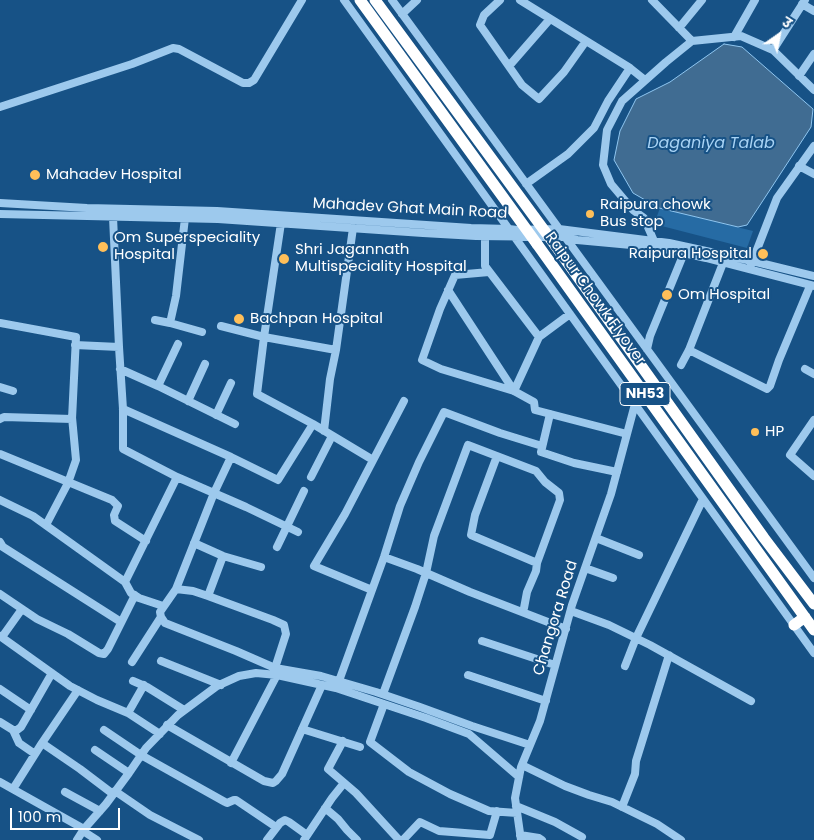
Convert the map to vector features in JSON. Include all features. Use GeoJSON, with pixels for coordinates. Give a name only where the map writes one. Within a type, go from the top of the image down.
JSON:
{"type":"FeatureCollection","features":[{"type":"Feature","properties":{"kind":"highway","name":"Raipur Chowk Flyover"},"geometry":{"type":"LineString","coordinates":[[360,0],[805,617]]}},
{"type":"Feature","properties":{"kind":"highway","name":"Raipur Chowk Flyover"},"geometry":{"type":"LineString","coordinates":[[375,0],[555,245],[764,538],[814,604]]}},
{"type":"Feature","properties":{"kind":"highway"},"geometry":{"type":"LineString","coordinates":[[794,625],[805,617]]}},
{"type":"Feature","properties":{"kind":"highway","name":"NH53"},"geometry":{"type":"LineString","coordinates":[[805,617],[814,630]]}},
{"type":"Feature","properties":{"kind":"street"},"geometry":{"type":"LineString","coordinates":[[0,107],[132,64],[173,48],[179,49],[243,83],[249,83],[254,80],[302,0]]}},
{"type":"Feature","properties":{"kind":"street"},"geometry":{"type":"LineString","coordinates":[[344,0],[814,653]]}},
{"type":"Feature","properties":{"kind":"street"},"geometry":{"type":"LineString","coordinates":[[392,0],[814,578]]}},
{"type":"Feature","properties":{"kind":"street"},"geometry":{"type":"LineString","coordinates":[[402,14],[418,0]]}},
{"type":"Feature","properties":{"kind":"street"},"geometry":{"type":"LineString","coordinates":[[500,0],[484,15],[480,25],[522,85],[539,99],[564,72],[586,41]]}},
{"type":"Feature","properties":{"kind":"street"},"geometry":{"type":"LineString","coordinates":[[520,0],[630,68],[645,80]]}},
{"type":"Feature","properties":{"kind":"street"},"geometry":{"type":"LineString","coordinates":[[652,0],[692,41]]}},
{"type":"Feature","properties":{"kind":"street"},"geometry":{"type":"LineString","coordinates":[[679,28],[702,0]]}},
{"type":"Feature","properties":{"kind":"street"},"geometry":{"type":"LineString","coordinates":[[734,37],[755,0]]}},
{"type":"Feature","properties":{"kind":"street"},"geometry":{"type":"LineString","coordinates":[[773,50],[804,2],[814,11]]}},
{"type":"Feature","properties":{"kind":"street"},"geometry":{"type":"LineString","coordinates":[[509,66],[550,19]]}},
{"type":"Feature","properties":{"kind":"street"},"geometry":{"type":"LineString","coordinates":[[654,241],[644,218],[633,210],[611,184],[603,165],[607,130],[622,101],[692,41],[741,36],[773,50],[814,90]]}},
{"type":"Feature","properties":{"kind":"street"},"geometry":{"type":"LineString","coordinates":[[799,76],[814,54]]}},
{"type":"Feature","properties":{"kind":"street"},"geometry":{"type":"LineString","coordinates":[[526,184],[568,154],[594,128],[630,68]]}},
{"type":"Feature","properties":{"kind":"street"},"geometry":{"type":"LineString","coordinates":[[750,270],[778,198],[814,146]]}},
{"type":"Feature","properties":{"kind":"street"},"geometry":{"type":"LineString","coordinates":[[799,166],[814,174]]}},
{"type":"Feature","properties":{"kind":"street","name":"Mahadev Ghat Main Road"},"geometry":{"type":"LineString","coordinates":[[0,203],[87,208],[217,211],[471,228],[559,229],[669,243],[814,276]]}},
{"type":"Feature","properties":{"kind":"street"},"geometry":{"type":"LineString","coordinates":[[0,214],[218,219],[423,234],[565,237],[684,253],[812,286],[770,386],[767,389],[689,350]]}},
{"type":"Feature","properties":{"kind":"street"},"geometry":{"type":"LineString","coordinates":[[113,216],[123,409],[123,449],[298,532]]}},
{"type":"Feature","properties":{"kind":"street"},"geometry":{"type":"LineString","coordinates":[[170,324],[176,296],[186,218]]}},
{"type":"Feature","properties":{"kind":"street"},"geometry":{"type":"LineString","coordinates":[[281,223],[257,394],[324,430],[373,460]]}},
{"type":"Feature","properties":{"kind":"street"},"geometry":{"type":"LineString","coordinates":[[324,430],[353,228]]}},
{"type":"Feature","properties":{"kind":"street"},"geometry":{"type":"LineString","coordinates":[[485,236],[485,266],[539,337]]}},
{"type":"Feature","properties":{"kind":"street"},"geometry":{"type":"LineString","coordinates":[[647,349],[650,336],[684,253]]}},
{"type":"Feature","properties":{"kind":"street"},"geometry":{"type":"LineString","coordinates":[[681,365],[689,350],[723,262]]}},
{"type":"Feature","properties":{"kind":"street"},"geometry":{"type":"LineString","coordinates":[[489,272],[455,274],[422,360],[448,371],[514,391],[534,402],[535,410],[627,434]]}},
{"type":"Feature","properties":{"kind":"street"},"geometry":{"type":"LineString","coordinates":[[448,290],[514,391]]}},
{"type":"Feature","properties":{"kind":"street"},"geometry":{"type":"LineString","coordinates":[[514,391],[539,337],[570,314]]}},
{"type":"Feature","properties":{"kind":"street"},"geometry":{"type":"LineString","coordinates":[[155,320],[202,332]]}},
{"type":"Feature","properties":{"kind":"street"},"geometry":{"type":"LineString","coordinates":[[0,322],[76,337],[72,417],[76,460],[68,482],[46,525]]}},
{"type":"Feature","properties":{"kind":"street"},"geometry":{"type":"LineString","coordinates":[[221,326],[264,337],[336,350]]}},
{"type":"Feature","properties":{"kind":"street"},"geometry":{"type":"LineString","coordinates":[[158,386],[178,344]]}},
{"type":"Feature","properties":{"kind":"street"},"geometry":{"type":"LineString","coordinates":[[75,345],[119,348]]}},
{"type":"Feature","properties":{"kind":"street"},"geometry":{"type":"LineString","coordinates":[[188,401],[205,364]]}},
{"type":"Feature","properties":{"kind":"street"},"geometry":{"type":"LineString","coordinates":[[120,369],[235,424]]}},
{"type":"Feature","properties":{"kind":"street"},"geometry":{"type":"LineString","coordinates":[[805,369],[814,374]]}},
{"type":"Feature","properties":{"kind":"street"},"geometry":{"type":"LineString","coordinates":[[216,415],[231,384]]}},
{"type":"Feature","properties":{"kind":"street"},"geometry":{"type":"LineString","coordinates":[[0,387],[13,391]]}},
{"type":"Feature","properties":{"kind":"street"},"geometry":{"type":"LineString","coordinates":[[372,590],[314,566],[345,514],[404,401]]}},
{"type":"Feature","properties":{"kind":"street","name":"Changora Road"},"geometry":{"type":"LineString","coordinates":[[520,837],[515,798],[522,764],[540,721],[571,611],[611,494],[635,404]]}},
{"type":"Feature","properties":{"kind":"street"},"geometry":{"type":"LineString","coordinates":[[123,409],[232,457],[278,480],[313,424]]}},
{"type":"Feature","properties":{"kind":"street"},"geometry":{"type":"LineString","coordinates":[[339,681],[384,557],[400,506],[444,412],[542,446]]}},
{"type":"Feature","properties":{"kind":"street"},"geometry":{"type":"LineString","coordinates":[[550,414],[541,452],[574,463],[617,472]]}},
{"type":"Feature","properties":{"kind":"street"},"geometry":{"type":"LineString","coordinates":[[0,419],[4,417],[72,419],[72,417]]}},
{"type":"Feature","properties":{"kind":"street"},"geometry":{"type":"LineString","coordinates":[[814,420],[790,455],[814,476]]}},
{"type":"Feature","properties":{"kind":"street"},"geometry":{"type":"LineString","coordinates":[[311,477],[332,436]]}},
{"type":"Feature","properties":{"kind":"street"},"geometry":{"type":"LineString","coordinates":[[383,694],[406,634],[426,573],[434,536],[468,445],[536,471],[545,482],[559,493],[560,500],[527,592],[522,612]]}},
{"type":"Feature","properties":{"kind":"street"},"geometry":{"type":"LineString","coordinates":[[0,454],[112,500],[118,506],[114,515],[114,521],[146,541]]}},
{"type":"Feature","properties":{"kind":"street"},"geometry":{"type":"LineString","coordinates":[[497,456],[475,515],[471,535],[537,563]]}},
{"type":"Feature","properties":{"kind":"street"},"geometry":{"type":"LineString","coordinates":[[232,457],[214,493],[176,588],[160,612],[165,623],[236,651],[276,672],[336,688],[469,734],[519,777]]}},
{"type":"Feature","properties":{"kind":"street"},"geometry":{"type":"LineString","coordinates":[[126,582],[177,476]]}},
{"type":"Feature","properties":{"kind":"street"},"geometry":{"type":"LineString","coordinates":[[277,547],[304,491]]}},
{"type":"Feature","properties":{"kind":"street"},"geometry":{"type":"LineString","coordinates":[[625,666],[636,638],[703,499]]}},
{"type":"Feature","properties":{"kind":"street"},"geometry":{"type":"LineString","coordinates":[[0,500],[33,516],[46,525],[126,582],[131,593],[139,598],[163,606]]}},
{"type":"Feature","properties":{"kind":"street"},"geometry":{"type":"LineString","coordinates":[[596,538],[639,555]]}},
{"type":"Feature","properties":{"kind":"street"},"geometry":{"type":"LineString","coordinates":[[0,542],[3,547],[121,622]]}},
{"type":"Feature","properties":{"kind":"street"},"geometry":{"type":"LineString","coordinates":[[194,543],[223,556],[261,567]]}},
{"type":"Feature","properties":{"kind":"street"},"geometry":{"type":"LineString","coordinates":[[208,596],[223,556]]}},
{"type":"Feature","properties":{"kind":"street"},"geometry":{"type":"LineString","coordinates":[[384,557],[566,629]]}},
{"type":"Feature","properties":{"kind":"street"},"geometry":{"type":"LineString","coordinates":[[585,568],[613,578]]}},
{"type":"Feature","properties":{"kind":"street"},"geometry":{"type":"LineString","coordinates":[[176,588],[208,596],[284,625],[286,634],[276,672],[231,763]]}},
{"type":"Feature","properties":{"kind":"street"},"geometry":{"type":"LineString","coordinates":[[0,594],[37,619],[104,654],[135,595]]}},
{"type":"Feature","properties":{"kind":"street"},"geometry":{"type":"LineString","coordinates":[[22,609],[1,636],[78,690],[128,713],[160,734]]}},
{"type":"Feature","properties":{"kind":"street"},"geometry":{"type":"LineString","coordinates":[[571,611],[609,625],[636,638],[750,701]]}},
{"type":"Feature","properties":{"kind":"street"},"geometry":{"type":"LineString","coordinates":[[132,662],[161,617]]}},
{"type":"Feature","properties":{"kind":"street"},"geometry":{"type":"LineString","coordinates":[[482,641],[555,665]]}},
{"type":"Feature","properties":{"kind":"street"},"geometry":{"type":"LineString","coordinates":[[622,807],[635,774],[636,761],[669,655]]}},
{"type":"Feature","properties":{"kind":"street"},"geometry":{"type":"LineString","coordinates":[[161,661],[221,684]]}},
{"type":"Feature","properties":{"kind":"street"},"geometry":{"type":"LineString","coordinates":[[77,840],[141,755],[167,726],[184,710],[221,684],[238,676],[276,672],[321,676],[383,694],[472,726],[530,744]]}},
{"type":"Feature","properties":{"kind":"street"},"geometry":{"type":"LineString","coordinates":[[13,730],[18,730],[21,727],[52,673]]}},
{"type":"Feature","properties":{"kind":"street"},"geometry":{"type":"LineString","coordinates":[[468,675],[546,701]]}},
{"type":"Feature","properties":{"kind":"street"},"geometry":{"type":"LineString","coordinates":[[133,681],[184,710]]}},
{"type":"Feature","properties":{"kind":"street"},"geometry":{"type":"LineString","coordinates":[[167,726],[264,781],[273,782],[282,774],[322,685]]}},
{"type":"Feature","properties":{"kind":"street"},"geometry":{"type":"LineString","coordinates":[[128,713],[144,686]]}},
{"type":"Feature","properties":{"kind":"street"},"geometry":{"type":"LineString","coordinates":[[0,689],[31,710]]}},
{"type":"Feature","properties":{"kind":"street"},"geometry":{"type":"LineString","coordinates":[[13,789],[78,690]]}},
{"type":"Feature","properties":{"kind":"street"},"geometry":{"type":"LineString","coordinates":[[384,704],[370,742],[409,772],[450,794],[489,811],[497,812],[516,809],[555,822],[582,837]]}},
{"type":"Feature","properties":{"kind":"street"},"geometry":{"type":"LineString","coordinates":[[0,722],[13,730],[19,742],[35,754]]}},
{"type":"Feature","properties":{"kind":"street"},"geometry":{"type":"LineString","coordinates":[[302,729],[360,747]]}},
{"type":"Feature","properties":{"kind":"street"},"geometry":{"type":"LineString","coordinates":[[104,730],[141,755],[227,803],[236,800],[276,827]]}},
{"type":"Feature","properties":{"kind":"street"},"geometry":{"type":"LineString","coordinates":[[343,741],[328,769],[356,793],[399,840]]}},
{"type":"Feature","properties":{"kind":"street"},"geometry":{"type":"LineString","coordinates":[[42,743],[150,815],[198,840]]}},
{"type":"Feature","properties":{"kind":"street"},"geometry":{"type":"LineString","coordinates":[[95,750],[129,773]]}},
{"type":"Feature","properties":{"kind":"street"},"geometry":{"type":"LineString","coordinates":[[522,764],[565,786],[612,802],[657,824],[681,840]]}},
{"type":"Feature","properties":{"kind":"street"},"geometry":{"type":"LineString","coordinates":[[0,782],[84,830],[97,840]]}},
{"type":"Feature","properties":{"kind":"street"},"geometry":{"type":"LineString","coordinates":[[267,840],[280,822],[287,820],[305,839],[344,783]]}},
{"type":"Feature","properties":{"kind":"street"},"geometry":{"type":"LineString","coordinates":[[66,792],[100,811]]}},
{"type":"Feature","properties":{"kind":"street"},"geometry":{"type":"LineString","coordinates":[[325,808],[358,840]]}},
{"type":"Feature","properties":{"kind":"street"},"geometry":{"type":"LineString","coordinates":[[403,840],[420,822],[440,831],[487,836],[490,835],[497,812]]}},
{"type":"Feature","properties":{"kind":"street"},"geometry":{"type":"LineString","coordinates":[[520,837],[539,838],[542,840]]}},
{"type":"Feature","properties":{"kind":"shaded area"},"geometry":{"type":"Polygon","coordinates":[[[660,208],[753,231],[747,248],[654,224],[660,208]]]}},
{"type":"Feature","properties":{"kind":"water","name":"Daganiya Talab"},"geometry":{"type":"Polygon","coordinates":[[[724,44],[742,47],[813,109],[811,127],[747,225],[738,227],[659,208],[633,193],[614,160],[620,131],[636,99],[670,82],[724,44]]]}},
{"type":"Feature","properties":{"kind":"place","name":"Mahadev Hospital"},"geometry":{"type":"Point","coordinates":[35,175]}},
{"type":"Feature","properties":{"kind":"place","name":"Raipura chowk Bus stop"},"geometry":{"type":"Point","coordinates":[590,214]}},
{"type":"Feature","properties":{"kind":"place","name":"Om Superspeciality Hospital"},"geometry":{"type":"Point","coordinates":[103,247]}},
{"type":"Feature","properties":{"kind":"place","name":"Raipura Hospital"},"geometry":{"type":"Point","coordinates":[763,254]}},
{"type":"Feature","properties":{"kind":"place","name":"Shri Jagannath Multispeciality Hospital"},"geometry":{"type":"Point","coordinates":[284,259]}},
{"type":"Feature","properties":{"kind":"place","name":"Om Hospital"},"geometry":{"type":"Point","coordinates":[667,295]}},
{"type":"Feature","properties":{"kind":"place","name":"Bachpan Hospital"},"geometry":{"type":"Point","coordinates":[239,319]}},
{"type":"Feature","properties":{"kind":"place","name":"HP"},"geometry":{"type":"Point","coordinates":[755,432]}}]}
